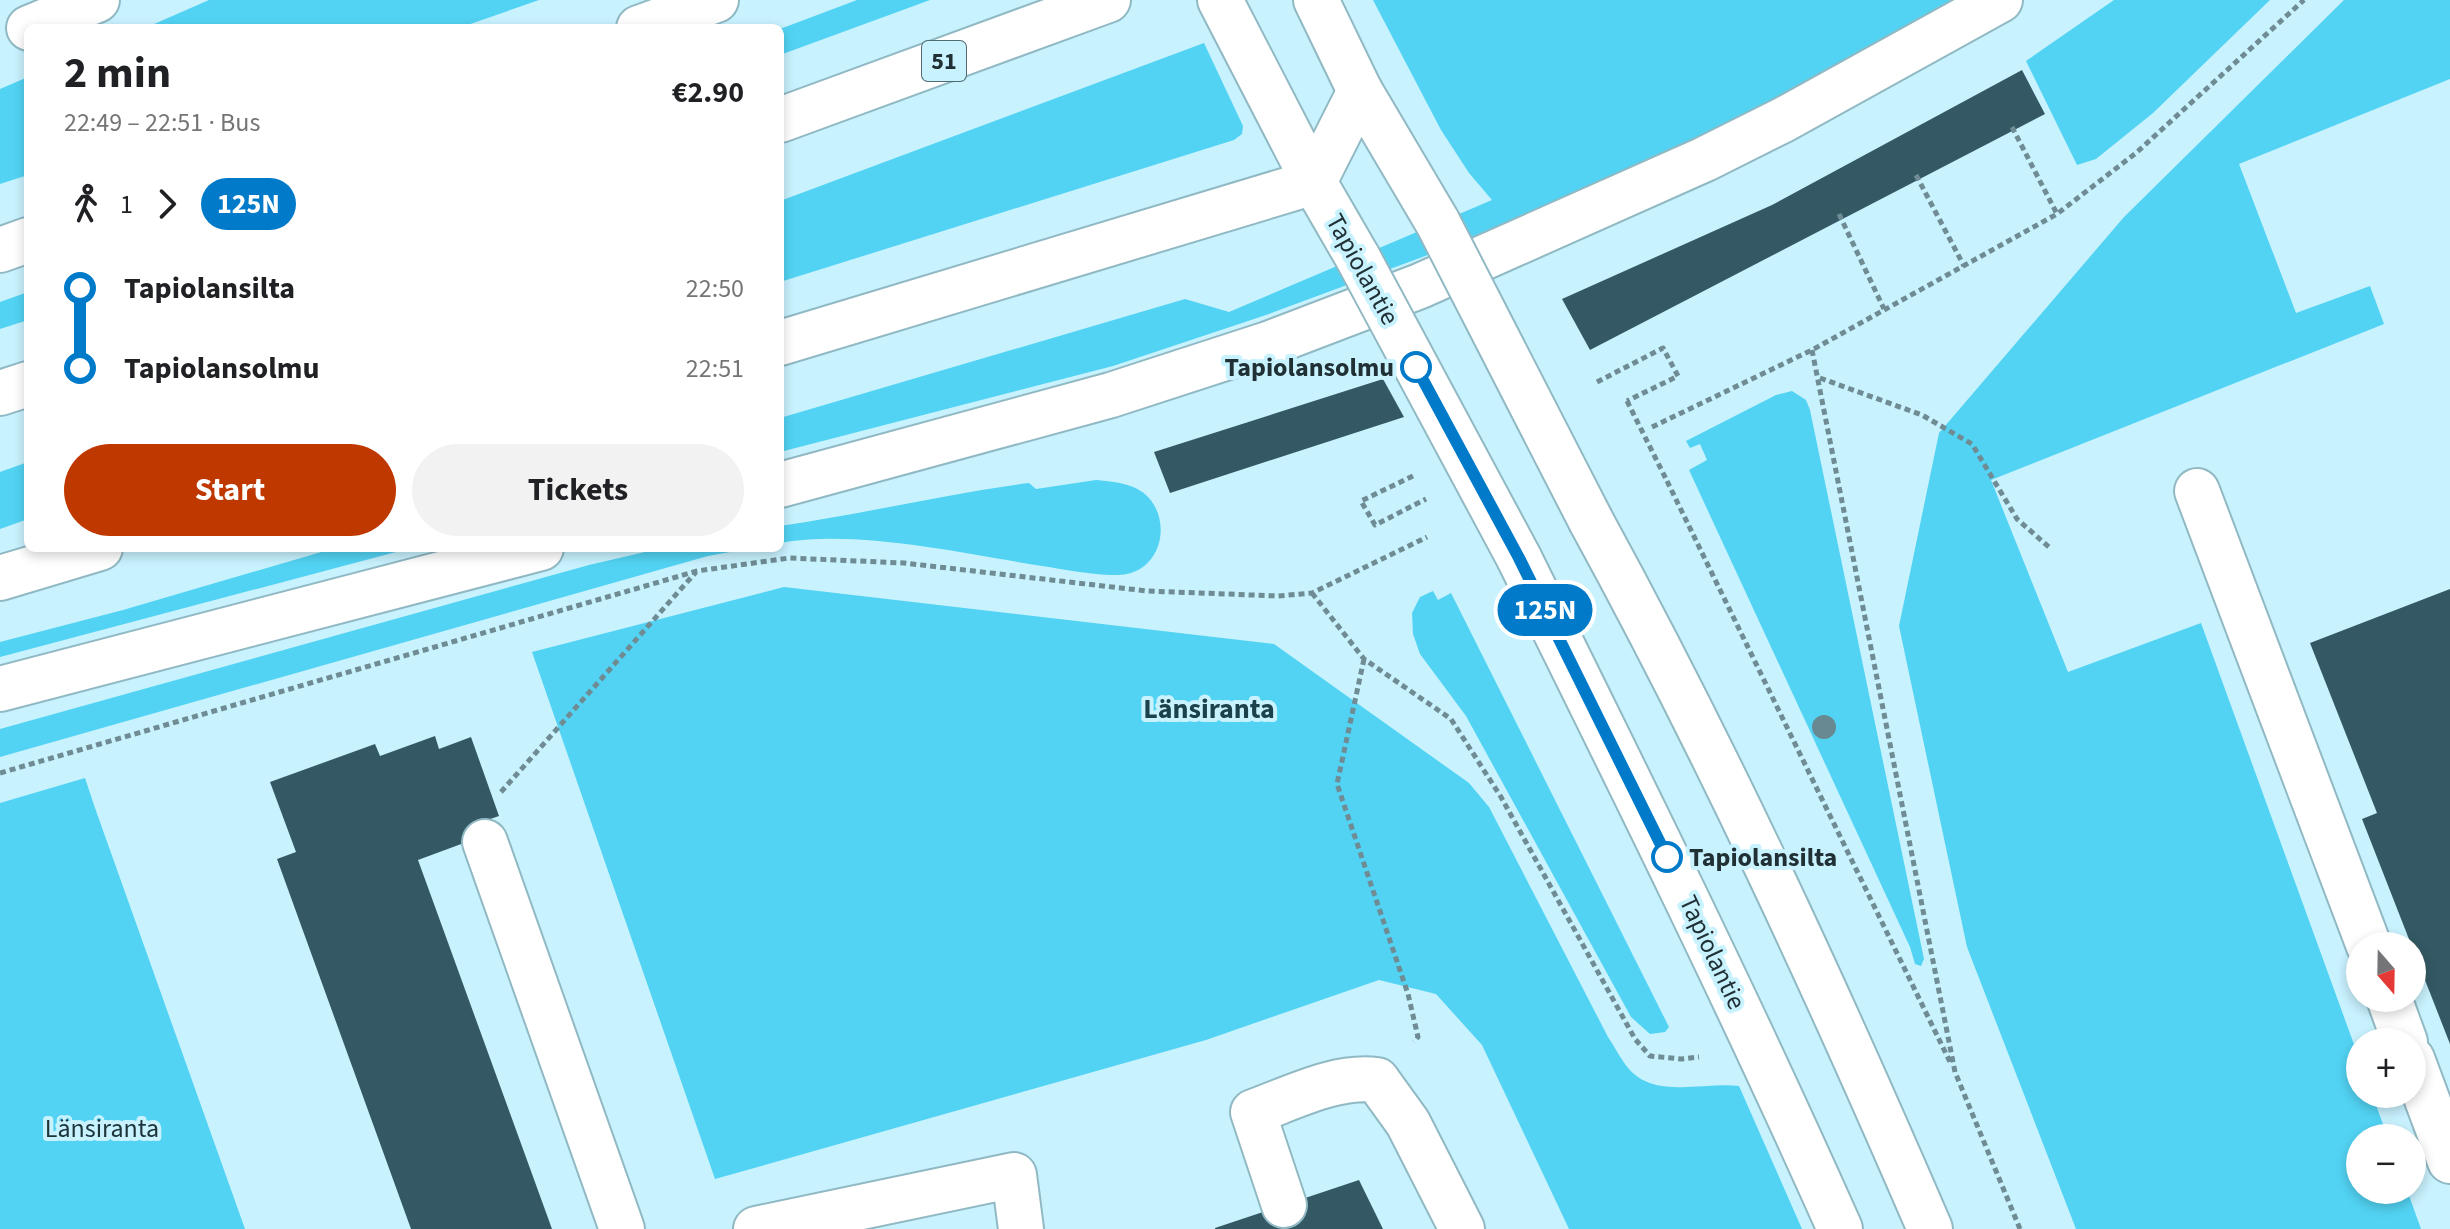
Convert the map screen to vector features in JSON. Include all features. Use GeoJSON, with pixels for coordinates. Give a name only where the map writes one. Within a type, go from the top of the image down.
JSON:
{"type":"FeatureCollection","features":[{"type":"Feature","properties":{"kind":"main road"},"geometry":{"type":"LineString","coordinates":[[38,24],[97,0]]}},
{"type":"Feature","properties":{"kind":"main road"},"geometry":{"type":"LineString","coordinates":[[650,24],[716,0]]}},
{"type":"Feature","properties":{"kind":"main road","name":"51"},"geometry":{"type":"LineString","coordinates":[[784,119],[1108,0]]}},
{"type":"Feature","properties":{"kind":"main road","name":"Tapiolantie"},"geometry":{"type":"LineString","coordinates":[[1220,0],[1314,182],[1519,558],[1674,871],[1840,1229]]}},
{"type":"Feature","properties":{"kind":"main road"},"geometry":{"type":"LineString","coordinates":[[784,484],[1111,395],[1268,344],[1420,286],[1705,159],[1783,120],[2000,0]]}},
{"type":"Feature","properties":{"kind":"main road"},"geometry":{"type":"LineString","coordinates":[[1324,16],[1360,91],[1438,223],[1738,803],[1854,1052],[1930,1229]]}},
{"type":"Feature","properties":{"kind":"main road"},"geometry":{"type":"LineString","coordinates":[[0,40],[24,30]]}},
{"type":"Feature","properties":{"kind":"main road"},"geometry":{"type":"LineString","coordinates":[[784,342],[1314,182],[1360,91]]}},
{"type":"Feature","properties":{"kind":"main road"},"geometry":{"type":"LineString","coordinates":[[0,250],[24,241]]}},
{"type":"Feature","properties":{"kind":"main road"},"geometry":{"type":"LineString","coordinates":[[0,393],[24,385]]}},
{"type":"Feature","properties":{"kind":"main road"},"geometry":{"type":"LineString","coordinates":[[2197,491],[2364,932]]}},
{"type":"Feature","properties":{"kind":"main road"},"geometry":{"type":"LineString","coordinates":[[0,578],[87,552]]}},
{"type":"Feature","properties":{"kind":"main road"},"geometry":{"type":"LineString","coordinates":[[0,689],[526,552]]}},
{"type":"Feature","properties":{"kind":"main road"},"geometry":{"type":"LineString","coordinates":[[485,842],[622,1229]]}},
{"type":"Feature","properties":{"kind":"main road"},"geometry":{"type":"LineString","coordinates":[[1284,1205],[1253,1112],[1336,1082],[1361,1078],[1377,1080],[1408,1123],[1462,1229]]}},
{"type":"Feature","properties":{"kind":"main road"},"geometry":{"type":"LineString","coordinates":[[2426,1097],[2450,1161]]}},
{"type":"Feature","properties":{"kind":"main road"},"geometry":{"type":"LineString","coordinates":[[756,1229],[1014,1175],[1021,1229]]}},
{"type":"Feature","properties":{"kind":"path"},"geometry":{"type":"LineString","coordinates":[[1652,427],[1812,350],[2057,214],[2136,153],[2304,0]]}},
{"type":"Feature","properties":{"kind":"path"},"geometry":{"type":"LineString","coordinates":[[2012,127],[2057,214]]}},
{"type":"Feature","properties":{"kind":"path"},"geometry":{"type":"LineString","coordinates":[[1916,175],[1964,266]]}},
{"type":"Feature","properties":{"kind":"path"},"geometry":{"type":"LineString","coordinates":[[1839,214],[1884,309]]}},
{"type":"Feature","properties":{"kind":"path"},"geometry":{"type":"LineString","coordinates":[[1597,382],[1663,348],[1678,376],[1627,401],[1955,1072],[2020,1229]]}},
{"type":"Feature","properties":{"kind":"path"},"geometry":{"type":"LineString","coordinates":[[1812,350],[1955,1072]]}},
{"type":"Feature","properties":{"kind":"path"},"geometry":{"type":"LineString","coordinates":[[1819,377],[1922,415],[1972,444],[2017,519],[2050,548]]}},
{"type":"Feature","properties":{"kind":"path"},"geometry":{"type":"LineString","coordinates":[[1424,470],[1361,501],[1375,525],[1429,498]]}},
{"type":"Feature","properties":{"kind":"path"},"geometry":{"type":"LineString","coordinates":[[0,773],[697,571],[789,558],[904,563],[1147,591],[1278,596],[1312,593],[1427,537]]}},
{"type":"Feature","properties":{"kind":"path"},"geometry":{"type":"LineString","coordinates":[[485,842],[502,789],[697,571]]}},
{"type":"Feature","properties":{"kind":"path"},"geometry":{"type":"LineString","coordinates":[[1312,593],[1364,659],[1451,719],[1501,797],[1635,1039],[1650,1056],[1681,1059],[1711,1056]]}},
{"type":"Feature","properties":{"kind":"path"},"geometry":{"type":"LineString","coordinates":[[1364,659],[1337,784],[1408,994],[1418,1037],[1377,1080]]}},
{"type":"Feature","properties":{"kind":"green space"},"geometry":{"type":"Polygon","coordinates":[[[209,0],[539,0],[470,24],[154,24],[209,0]]]}},
{"type":"Feature","properties":{"kind":"green space"},"geometry":{"type":"Polygon","coordinates":[[[857,0],[930,0],[784,54],[784,27],[857,0]]]}},
{"type":"Feature","properties":{"kind":"green space"},"geometry":{"type":"Polygon","coordinates":[[[1373,0],[1954,0],[1699,140],[1533,216],[1266,315],[1113,366],[784,451],[784,417],[1185,299],[1229,312],[1492,200],[1469,173],[1441,130],[1373,0]]]}},
{"type":"Feature","properties":{"kind":"green space"},"geometry":{"type":"Polygon","coordinates":[[[2114,0],[2270,0],[2153,113],[2096,159],[2077,165],[2026,61],[2114,0]]]}},
{"type":"Feature","properties":{"kind":"green space"},"geometry":{"type":"Polygon","coordinates":[[[2344,0],[2450,0],[2450,79],[2239,164],[2296,313],[2370,286],[2384,324],[1991,480],[2068,672],[2201,623],[2348,1028],[2346,1108],[2377,1108],[2383,1124],[2346,1124],[2346,1204],[2412,1204],[2421,1229],[2076,1229],[1967,947],[1899,626],[1939,433],[2124,217],[2344,0]]]}},
{"type":"Feature","properties":{"kind":"green space"},"geometry":{"type":"Polygon","coordinates":[[[1204,43],[1243,126],[1242,134],[1234,140],[784,281],[784,200],[1204,43]]]}},
{"type":"Feature","properties":{"kind":"green space"},"geometry":{"type":"Polygon","coordinates":[[[24,79],[24,176],[0,184],[0,89],[24,79]]]}},
{"type":"Feature","properties":{"kind":"green space"},"geometry":{"type":"Polygon","coordinates":[[[24,293],[24,321],[0,329],[0,302],[24,293]]]}},
{"type":"Feature","properties":{"kind":"green space"},"geometry":{"type":"Polygon","coordinates":[[[1792,391],[1806,400],[1810,410],[1924,959],[1921,966],[1915,964],[1910,947],[1689,470],[1707,460],[1700,444],[1690,448],[1686,441],[1776,395],[1792,391]]]}},
{"type":"Feature","properties":{"kind":"green space"},"geometry":{"type":"Polygon","coordinates":[[[24,463],[24,520],[0,529],[0,472],[24,463]]]}},
{"type":"Feature","properties":{"kind":"green space"},"geometry":{"type":"Polygon","coordinates":[[[1096,480],[1124,484],[1143,492],[1159,518],[1161,530],[1155,553],[1139,570],[1119,575],[876,541],[810,539],[784,542],[784,525],[1029,483],[1036,489],[1096,480]]]}},
{"type":"Feature","properties":{"kind":"green space"},"geometry":{"type":"Polygon","coordinates":[[[321,552],[396,552],[0,657],[0,642],[321,552]]]}},
{"type":"Feature","properties":{"kind":"green space"},"geometry":{"type":"Polygon","coordinates":[[[645,552],[730,552],[0,757],[0,729],[645,552]]]}},
{"type":"Feature","properties":{"kind":"green space"},"geometry":{"type":"Polygon","coordinates":[[[784,587],[1274,644],[1469,783],[1489,807],[1608,1037],[1626,1065],[1640,1078],[1666,1087],[1739,1086],[1802,1229],[1569,1229],[1482,1045],[1436,994],[1379,980],[1206,1040],[715,1179],[532,652],[784,587]]]}},
{"type":"Feature","properties":{"kind":"green space"},"geometry":{"type":"Polygon","coordinates":[[[1433,591],[1438,600],[1451,593],[1669,1027],[1665,1032],[1650,1034],[1631,1017],[1466,716],[1420,654],[1413,634],[1412,613],[1420,597],[1433,591]]]}},
{"type":"Feature","properties":{"kind":"green space","name":"Länsiranta"},"geometry":{"type":"Polygon","coordinates":[[[85,778],[245,1229],[0,1229],[0,803],[85,778]]]}},
{"type":"Feature","properties":{"kind":"building"},"geometry":{"type":"Polygon","coordinates":[[[2022,70],[2045,114],[1590,350],[1562,299],[1772,205],[2022,70]]]}},
{"type":"Feature","properties":{"kind":"building"},"geometry":{"type":"Polygon","coordinates":[[[1383,379],[1404,417],[1170,493],[1154,452],[1383,379]]]}},
{"type":"Feature","properties":{"kind":"building"},"geometry":{"type":"Polygon","coordinates":[[[2450,589],[2450,1044],[2426,983],[2426,932],[2406,932],[2362,819],[2377,813],[2310,643],[2450,589]]]}},
{"type":"Feature","properties":{"kind":"building"},"geometry":{"type":"Polygon","coordinates":[[[435,736],[439,749],[471,737],[499,816],[467,827],[472,840],[418,860],[552,1229],[411,1229],[277,859],[296,852],[270,782],[375,744],[380,756],[435,736]]]}},
{"type":"Feature","properties":{"kind":"building"},"geometry":{"type":"Polygon","coordinates":[[[1359,1180],[1383,1229],[1215,1229],[1215,1228],[1359,1180]]]}},
{"type":"Feature","properties":{"kind":"bus line","name":"125N"},"geometry":{"type":"LineString","coordinates":[[1416,367],[1519,558],[1667,857]]}},
{"type":"Feature","properties":{"kind":"place","name":"Tapiolansolmu"},"geometry":{"type":"Point","coordinates":[1416,367]}},
{"type":"Feature","properties":{"kind":"place","name":"Tapiolansilta"},"geometry":{"type":"Point","coordinates":[1667,857]}},
{"type":"Feature","properties":{"kind":"district","name":"Länsiranta"},"geometry":{"type":"Point","coordinates":[1209,708]}}]}
